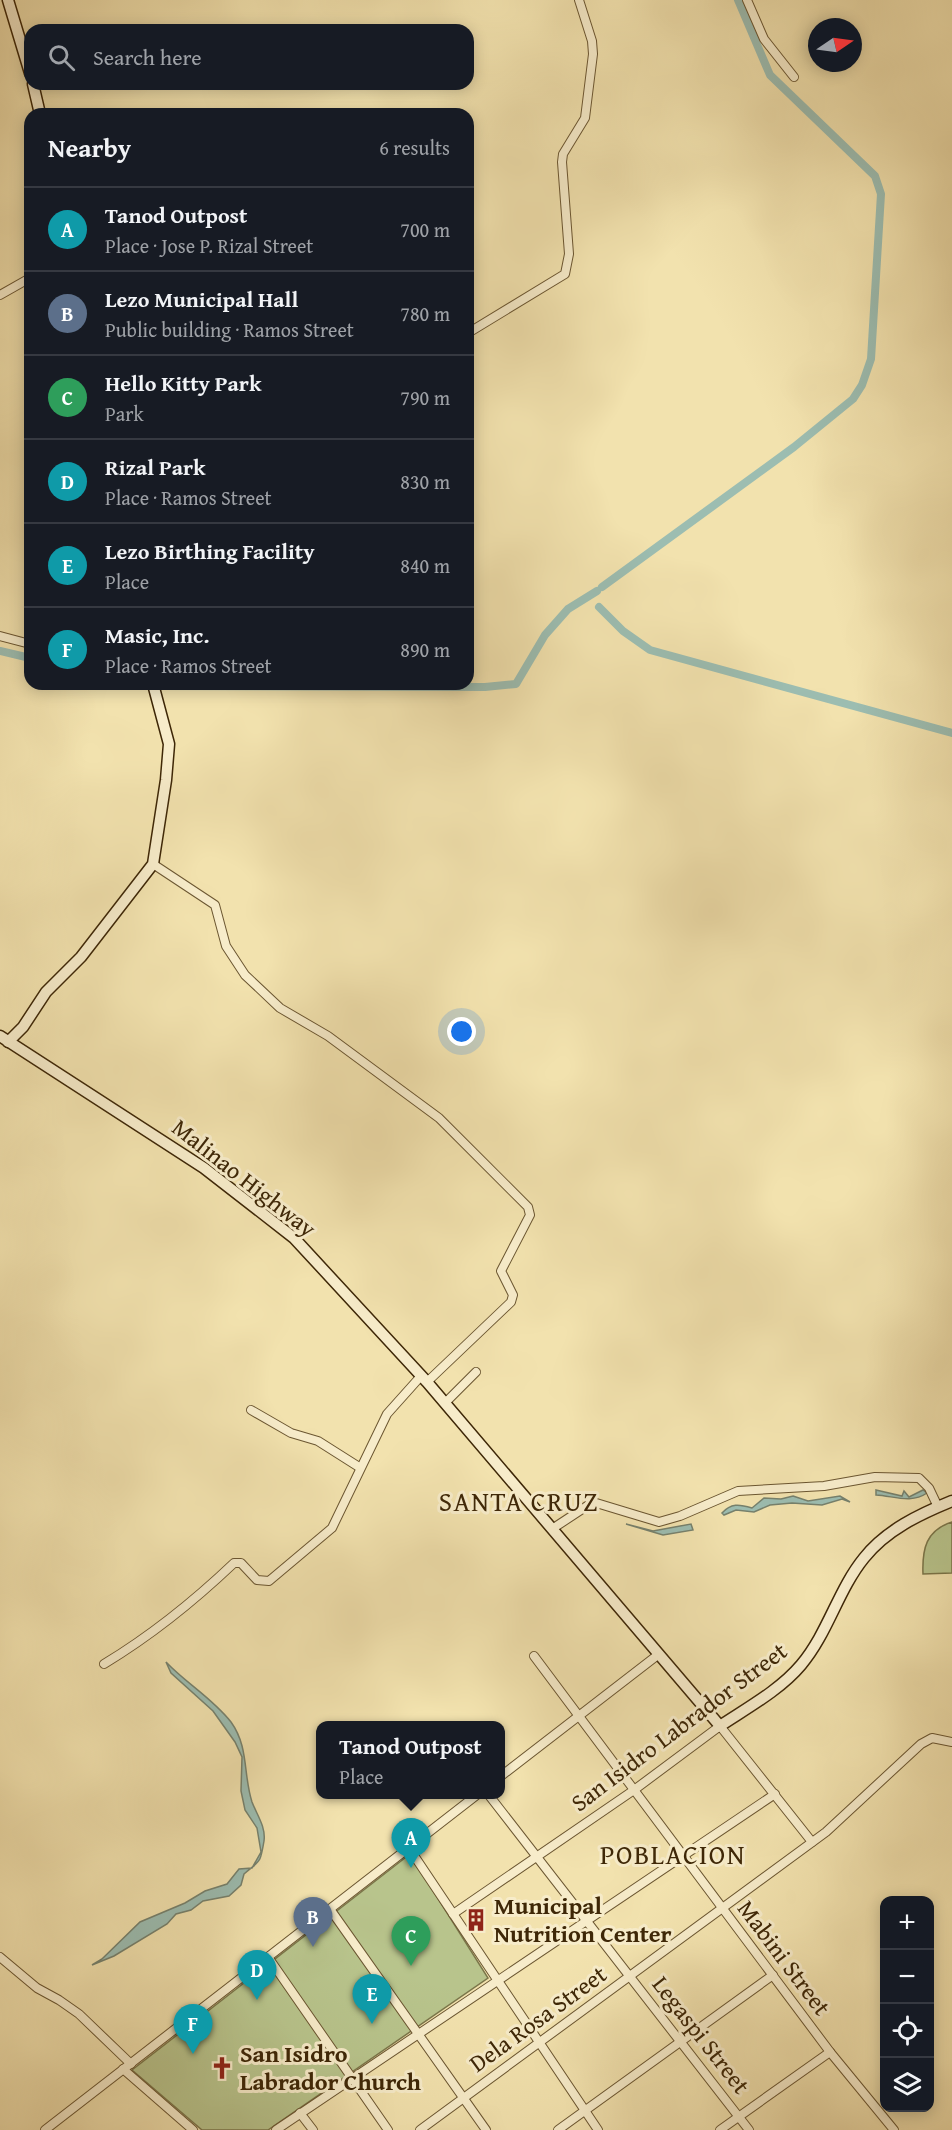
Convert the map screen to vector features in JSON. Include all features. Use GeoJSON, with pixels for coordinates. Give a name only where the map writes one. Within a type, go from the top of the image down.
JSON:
{"type":"FeatureCollection","features":[{"type":"Feature","properties":{"kind":"main road"},"geometry":{"type":"LineString","coordinates":[[8,0],[24,53]]}},
{"type":"Feature","properties":{"kind":"main road"},"geometry":{"type":"LineString","coordinates":[[34,90],[39,108]]}},
{"type":"Feature","properties":{"kind":"main road"},"geometry":{"type":"LineString","coordinates":[[4,1039],[23,1027],[46,992],[81,957],[153,864],[169,744],[155,690]]}},
{"type":"Feature","properties":{"kind":"main road","name":"Malinao Highway"},"geometry":{"type":"LineString","coordinates":[[4,1039],[204,1168],[294,1238],[445,1403],[720,1726]]}},
{"type":"Feature","properties":{"kind":"main road","name":"San Isidro Labrador Street"},"geometry":{"type":"LineString","coordinates":[[720,1726],[768,1693],[800,1666],[813,1648],[856,1568],[871,1550],[904,1525],[952,1501]]}},
{"type":"Feature","properties":{"kind":"street"},"geometry":{"type":"LineString","coordinates":[[474,329],[565,274],[569,254],[563,154],[585,118],[593,54],[592,41],[579,0]]}},
{"type":"Feature","properties":{"kind":"street"},"geometry":{"type":"LineString","coordinates":[[747,0],[764,39],[794,77]]}},
{"type":"Feature","properties":{"kind":"street"},"geometry":{"type":"LineString","coordinates":[[0,295],[24,281]]}},
{"type":"Feature","properties":{"kind":"street"},"geometry":{"type":"LineString","coordinates":[[0,636],[24,642]]}},
{"type":"Feature","properties":{"kind":"street"},"geometry":{"type":"LineString","coordinates":[[104,1664],[145,1640],[183,1610],[234,1563],[241,1563],[256,1580],[269,1581],[332,1528],[359,1467],[387,1414],[511,1302],[513,1295],[501,1271],[530,1215],[528,1207],[439,1118],[328,1036],[280,1008],[245,975],[226,946],[215,904],[153,864]]}},
{"type":"Feature","properties":{"kind":"street"},"geometry":{"type":"LineString","coordinates":[[445,1403],[476,1372]]}},
{"type":"Feature","properties":{"kind":"street"},"geometry":{"type":"LineString","coordinates":[[251,1410],[291,1433],[318,1441],[359,1467]]}},
{"type":"Feature","properties":{"kind":"street"},"geometry":{"type":"LineString","coordinates":[[552,1529],[593,1502],[659,1522],[680,1516],[738,1491],[824,1486],[874,1477],[919,1478],[929,1488],[938,1507]]}},
{"type":"Feature","properties":{"kind":"street"},"geometry":{"type":"LineString","coordinates":[[505,1773],[659,1654]]}},
{"type":"Feature","properties":{"kind":"street","name":"Mabini Street"},"geometry":{"type":"LineString","coordinates":[[534,1656],[830,2052],[894,2130]]}},
{"type":"Feature","properties":{"kind":"street"},"geometry":{"type":"LineString","coordinates":[[720,1726],[812,1842]]}},
{"type":"Feature","properties":{"kind":"street","name":"San Isidro Labrador Street"},"geometry":{"type":"LineString","coordinates":[[453,1914],[634,1790],[720,1726]]}},
{"type":"Feature","properties":{"kind":"street","name":"Dela Rosa Street"},"geometry":{"type":"LineString","coordinates":[[420,2130],[812,1842],[921,1744],[932,1738],[952,1742]]}},
{"type":"Feature","properties":{"kind":"street"},"geometry":{"type":"LineString","coordinates":[[276,2130],[774,1794]]}},
{"type":"Feature","properties":{"kind":"street"},"geometry":{"type":"LineString","coordinates":[[45,2130],[471,1799]]}},
{"type":"Feature","properties":{"kind":"street","name":"Legaspi Street"},"geometry":{"type":"LineString","coordinates":[[492,1799],[749,2130]]}},
{"type":"Feature","properties":{"kind":"street"},"geometry":{"type":"LineString","coordinates":[[409,1848],[598,2130]]}},
{"type":"Feature","properties":{"kind":"street"},"geometry":{"type":"LineString","coordinates":[[330,1909],[486,2130]]}},
{"type":"Feature","properties":{"kind":"street"},"geometry":{"type":"LineString","coordinates":[[0,1957],[37,1988],[79,2014],[130,2064]]}},
{"type":"Feature","properties":{"kind":"street"},"geometry":{"type":"LineString","coordinates":[[268,1957],[388,2130]]}},
{"type":"Feature","properties":{"kind":"street"},"geometry":{"type":"LineString","coordinates":[[558,2130],[773,1976]]}},
{"type":"Feature","properties":{"kind":"street"},"geometry":{"type":"LineString","coordinates":[[720,2130],[830,2052]]}},
{"type":"Feature","properties":{"kind":"street"},"geometry":{"type":"LineString","coordinates":[[123,2069],[193,2130]]}},
{"type":"Feature","properties":{"kind":"street"},"geometry":{"type":"LineString","coordinates":[[300,2113],[313,2130]]}},
{"type":"Feature","properties":{"kind":"green space"},"geometry":{"type":"Polygon","coordinates":[[[952,1522],[952,1573],[923,1574],[923,1556],[927,1542],[936,1530],[952,1522]]]}},
{"type":"Feature","properties":{"kind":"green space"},"geometry":{"type":"Polygon","coordinates":[[[410,1854],[488,1978],[268,2130],[202,2130],[132,2070],[410,1854]]]}},
{"type":"Feature","properties":{"kind":"water"},"geometry":{"type":"Polygon","coordinates":[[[876,1490],[902,1496],[904,1491],[909,1497],[923,1490],[927,1493],[915,1498],[902,1499],[876,1495],[876,1490]]]}},
{"type":"Feature","properties":{"kind":"water"},"geometry":{"type":"Polygon","coordinates":[[[793,1496],[808,1501],[840,1496],[850,1502],[842,1499],[822,1505],[792,1503],[770,1505],[754,1512],[736,1510],[724,1515],[722,1513],[736,1505],[752,1508],[764,1498],[781,1499],[793,1496]]]}},
{"type":"Feature","properties":{"kind":"water"},"geometry":{"type":"Polygon","coordinates":[[[626,1524],[653,1531],[691,1524],[693,1530],[663,1535],[626,1524]]]}},
{"type":"Feature","properties":{"kind":"water"},"geometry":{"type":"Polygon","coordinates":[[[166,1662],[216,1706],[237,1731],[243,1751],[249,1792],[264,1836],[260,1858],[253,1867],[261,1852],[257,1828],[245,1810],[241,1791],[242,1757],[235,1742],[213,1711],[171,1673],[166,1662]]]}},
{"type":"Feature","properties":{"kind":"water"},"geometry":{"type":"Polygon","coordinates":[[[251,1868],[244,1874],[241,1885],[229,1896],[203,1901],[191,1910],[176,1914],[167,1924],[114,1956],[92,1965],[102,1959],[140,1922],[185,1903],[205,1891],[227,1884],[239,1869],[251,1868]]]}},
{"type":"Feature","properties":{"kind":"waterway"},"geometry":{"type":"LineString","coordinates":[[602,587],[794,447],[853,399],[862,385],[871,359],[881,194],[875,176],[770,75],[738,0]]}},
{"type":"Feature","properties":{"kind":"waterway"},"geometry":{"type":"LineString","coordinates":[[474,687],[516,684],[545,635],[568,609],[597,591]]}},
{"type":"Feature","properties":{"kind":"waterway"},"geometry":{"type":"LineString","coordinates":[[599,607],[623,631],[650,650],[952,733]]}},
{"type":"Feature","properties":{"kind":"waterway"},"geometry":{"type":"LineString","coordinates":[[0,651],[24,657]]}},
{"type":"Feature","properties":{"kind":"place","name":"Tanod Outpost"},"geometry":{"type":"Point","coordinates":[411,1868]}},
{"type":"Feature","properties":{"kind":"place","name":"Municipal Nutrition Center"},"geometry":{"type":"Point","coordinates":[476,1920]}},
{"type":"Feature","properties":{"kind":"place","name":"Lezo Municipal Hall"},"geometry":{"type":"Point","coordinates":[313,1947]}},
{"type":"Feature","properties":{"kind":"place","name":"Hello Kitty Park"},"geometry":{"type":"Point","coordinates":[411,1966]}},
{"type":"Feature","properties":{"kind":"place","name":"Rizal Park"},"geometry":{"type":"Point","coordinates":[257,2000]}},
{"type":"Feature","properties":{"kind":"place","name":"Lezo Birthing Facility"},"geometry":{"type":"Point","coordinates":[372,2024]}},
{"type":"Feature","properties":{"kind":"place","name":"Masic, Inc."},"geometry":{"type":"Point","coordinates":[193,2054]}},
{"type":"Feature","properties":{"kind":"place","name":"San Isidro Labrador Church"},"geometry":{"type":"Point","coordinates":[222,2068]}},
{"type":"Feature","properties":{"kind":"district","name":"SANTA CRUZ"},"geometry":{"type":"Point","coordinates":[519,1502]}},
{"type":"Feature","properties":{"kind":"district","name":"POBLACION"},"geometry":{"type":"Point","coordinates":[673,1855]}}]}
